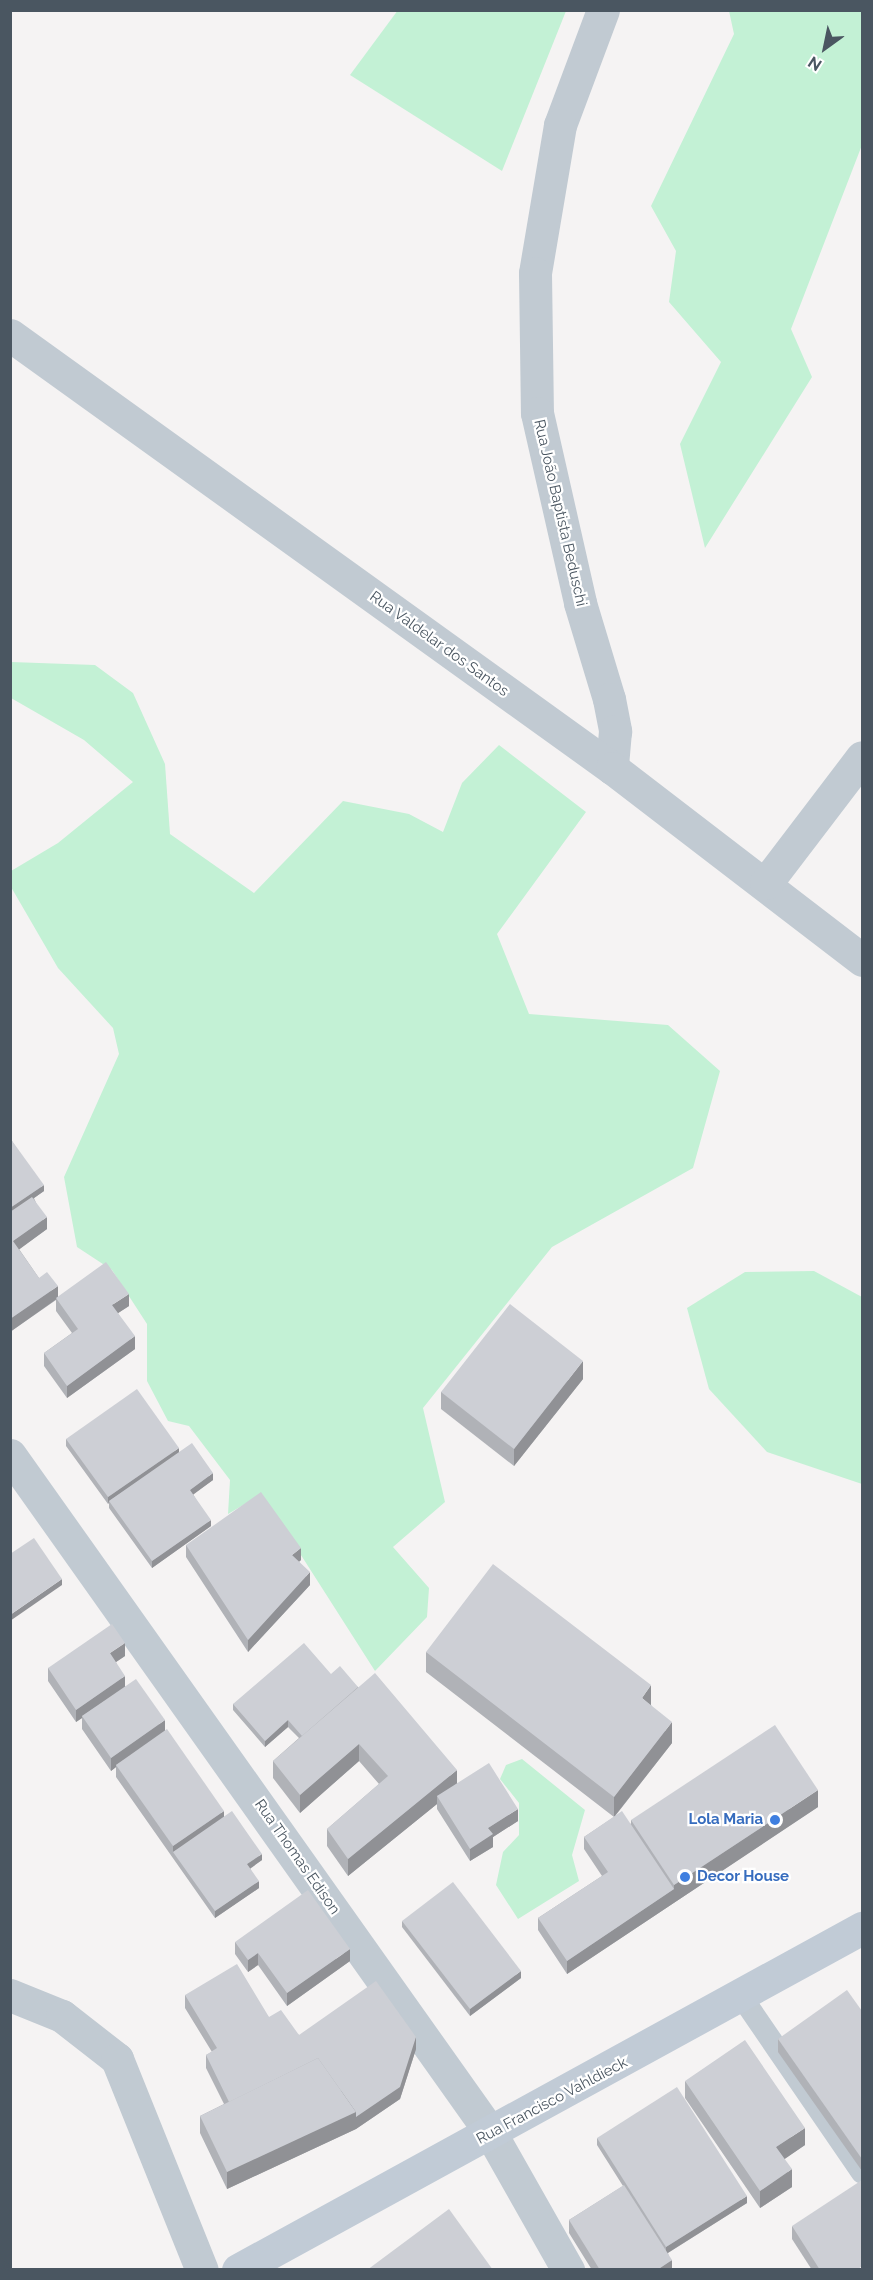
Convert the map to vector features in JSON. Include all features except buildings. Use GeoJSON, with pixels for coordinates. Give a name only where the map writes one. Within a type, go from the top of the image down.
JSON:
{"type":"FeatureCollection","features":[{"type":"Feature","properties":{"kind":"main road","name":"Rua Francisco Vahldieck"},"geometry":{"type":"LineString","coordinates":[[238,2270],[862,1928]]}},
{"type":"Feature","properties":{"kind":"street","name":"Rua João Baptista Beduschi"},"geometry":{"type":"LineString","coordinates":[[603,10],[560,125],[535,273],[537,412],[580,603],[609,699],[615,731],[612,768]]}},
{"type":"Feature","properties":{"kind":"street","name":"Rua Valdelar dos Santos"},"geometry":{"type":"LineString","coordinates":[[10,335],[612,768],[766,883],[862,960]]}},
{"type":"Feature","properties":{"kind":"street"},"geometry":{"type":"LineString","coordinates":[[766,883],[862,757]]}},
{"type":"Feature","properties":{"kind":"street","name":"Rua Thomas Edison"},"geometry":{"type":"LineString","coordinates":[[10,1455],[490,2132],[568,2270]]}},
{"type":"Feature","properties":{"kind":"street"},"geometry":{"type":"LineString","coordinates":[[10,1995],[62,2016],[117,2059],[202,2270]]}},
{"type":"Feature","properties":{"kind":"lane"},"geometry":{"type":"LineString","coordinates":[[741,1996],[862,2173]]}},
{"type":"Feature","properties":{"kind":"green space"},"geometry":{"type":"Polygon","coordinates":[[[398,10],[566,11],[502,171],[350,75],[398,10]]]}},
{"type":"Feature","properties":{"kind":"green space"},"geometry":{"type":"Polygon","coordinates":[[[729,11],[862,11],[862,145],[791,329],[812,377],[705,548],[680,444],[721,362],[669,302],[676,251],[651,206],[734,34],[729,11]]]}},
{"type":"Feature","properties":{"kind":"green space"},"geometry":{"type":"Polygon","coordinates":[[[11,662],[95,665],[133,693],[165,764],[170,834],[254,893],[343,801],[409,814],[443,832],[462,783],[499,745],[586,812],[497,934],[529,1014],[668,1025],[720,1071],[693,1168],[552,1247],[423,1408],[445,1502],[393,1547],[429,1588],[427,1617],[375,1671],[262,1494],[228,1514],[230,1480],[189,1426],[168,1421],[147,1381],[147,1324],[112,1270],[77,1247],[64,1177],[119,1054],[113,1028],[58,968],[11,887],[11,871],[58,843],[133,782],[84,740],[11,698],[11,662]]]}},
{"type":"Feature","properties":{"kind":"green space"},"geometry":{"type":"Polygon","coordinates":[[[814,1271],[862,1297],[862,1484],[767,1452],[709,1389],[687,1308],[745,1272],[814,1271]]]}},
{"type":"Feature","properties":{"kind":"green space"},"geometry":{"type":"Polygon","coordinates":[[[522,1759],[585,1810],[572,1855],[579,1881],[518,1919],[496,1885],[503,1852],[519,1835],[519,1803],[500,1779],[506,1765],[522,1759]]]}},
{"type":"Feature","properties":{"kind":"place","name":"Lola Maria"},"geometry":{"type":"Point","coordinates":[775,1820]}},
{"type":"Feature","properties":{"kind":"place","name":"Decor House"},"geometry":{"type":"Point","coordinates":[685,1877]}}]}
